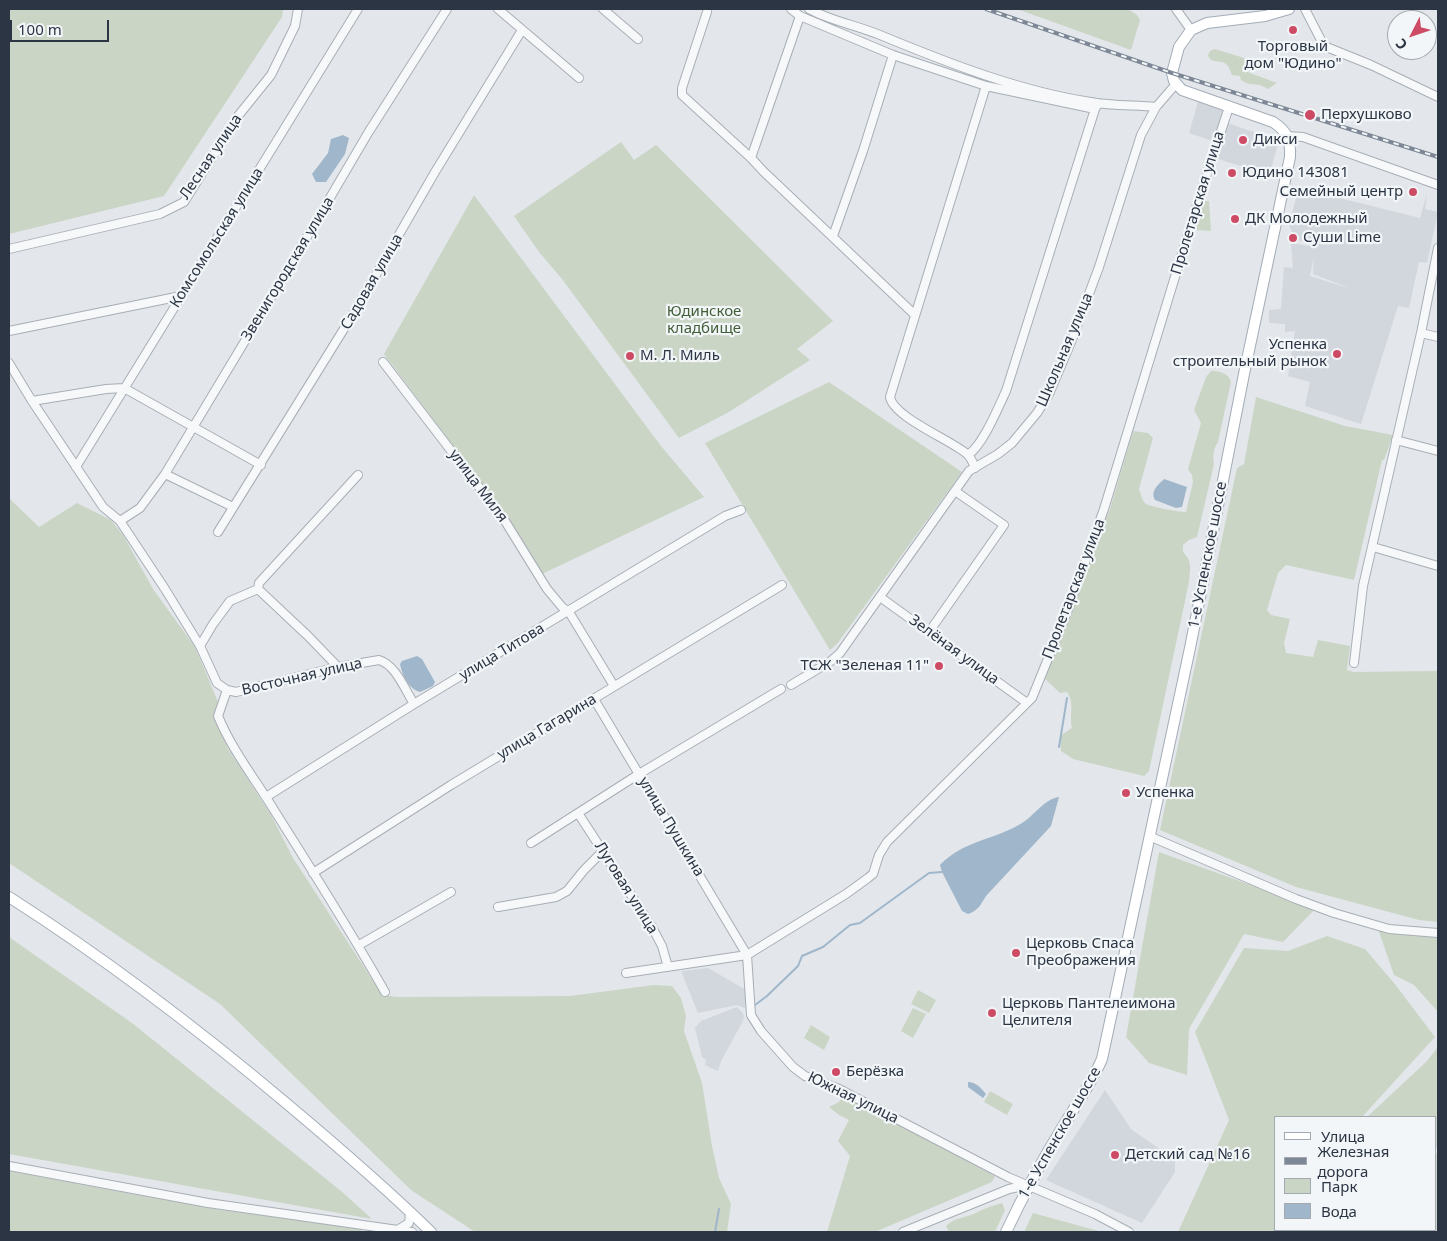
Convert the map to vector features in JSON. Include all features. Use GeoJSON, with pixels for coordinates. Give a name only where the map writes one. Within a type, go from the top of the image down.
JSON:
{"type":"FeatureCollection","features":[{"type":"Feature","properties":{"kind":"main road"},"geometry":{"type":"LineString","coordinates":[[1288,136],[1273,122],[1182,90],[1176,84],[1172,73],[1179,47],[1192,30],[1207,23],[1265,16],[1289,9]]}},
{"type":"Feature","properties":{"kind":"main road","name":"1-е Успенское шоссе"},"geometry":{"type":"LineString","coordinates":[[1006,1232],[1028,1185],[1061,1128],[1086,1091],[1102,1058],[1190,648],[1244,374],[1290,157],[1291,147],[1288,136]]}},
{"type":"Feature","properties":{"kind":"main road"},"geometry":{"type":"LineString","coordinates":[[9,898],[102,960],[165,1006],[250,1073],[333,1142],[431,1232]]}},
{"type":"Feature","properties":{"kind":"street","name":"Лесная улица"},"geometry":{"type":"LineString","coordinates":[[9,249],[160,214],[184,202],[238,116],[271,75],[295,26],[298,9]]}},
{"type":"Feature","properties":{"kind":"street","name":"Комсомольская улица"},"geometry":{"type":"LineString","coordinates":[[76,467],[358,9]]}},
{"type":"Feature","properties":{"kind":"street","name":"Звенигородская улица"},"geometry":{"type":"LineString","coordinates":[[120,521],[140,508],[165,474],[368,133],[447,9]]}},
{"type":"Feature","properties":{"kind":"street"},"geometry":{"type":"LineString","coordinates":[[498,9],[578,78]]}},
{"type":"Feature","properties":{"kind":"street"},"geometry":{"type":"LineString","coordinates":[[603,9],[638,39]]}},
{"type":"Feature","properties":{"kind":"street"},"geometry":{"type":"LineString","coordinates":[[791,9],[800,16],[893,55],[986,86],[1097,106],[1156,106]]}},
{"type":"Feature","properties":{"kind":"street"},"geometry":{"type":"LineString","coordinates":[[809,9],[823,17],[878,34],[913,50],[959,66],[1097,106]]}},
{"type":"Feature","properties":{"kind":"street"},"geometry":{"type":"LineString","coordinates":[[1176,9],[1192,30]]}},
{"type":"Feature","properties":{"kind":"street"},"geometry":{"type":"LineString","coordinates":[[1305,9],[1324,46],[1371,65],[1438,97]]}},
{"type":"Feature","properties":{"kind":"street"},"geometry":{"type":"LineString","coordinates":[[707,12],[682,88],[682,95],[916,315]]}},
{"type":"Feature","properties":{"kind":"street"},"geometry":{"type":"LineString","coordinates":[[751,158],[800,16]]}},
{"type":"Feature","properties":{"kind":"street","name":"Садовая улица"},"geometry":{"type":"LineString","coordinates":[[218,532],[355,311],[435,172],[522,30]]}},
{"type":"Feature","properties":{"kind":"street"},"geometry":{"type":"LineString","coordinates":[[833,236],[863,151],[893,55]]}},
{"type":"Feature","properties":{"kind":"street","name":"Школьная улица"},"geometry":{"type":"LineString","coordinates":[[791,685],[831,661],[840,653],[969,471],[998,454],[1012,443],[1037,413],[1049,394],[1071,342],[1099,267],[1141,135],[1156,106],[1176,84]]}},
{"type":"Feature","properties":{"kind":"street"},"geometry":{"type":"LineString","coordinates":[[975,468],[968,455],[902,414],[890,402],[890,397],[986,86]]}},
{"type":"Feature","properties":{"kind":"street"},"geometry":{"type":"LineString","coordinates":[[968,455],[973,451],[992,422],[1006,391],[1097,106]]}},
{"type":"Feature","properties":{"kind":"street","name":"Пролетарская улица"},"geometry":{"type":"LineString","coordinates":[[748,955],[846,894],[873,874],[879,855],[887,842],[1032,698],[1069,607],[1104,509],[1228,107]]}},
{"type":"Feature","properties":{"kind":"street"},"geometry":{"type":"LineString","coordinates":[[1288,136],[1303,137],[1438,185]]}},
{"type":"Feature","properties":{"kind":"street"},"geometry":{"type":"LineString","coordinates":[[1354,663],[1363,586],[1421,333],[1438,248]]}},
{"type":"Feature","properties":{"kind":"street"},"geometry":{"type":"LineString","coordinates":[[9,331],[181,296]]}},
{"type":"Feature","properties":{"kind":"street"},"geometry":{"type":"LineString","coordinates":[[1421,333],[1438,337]]}},
{"type":"Feature","properties":{"kind":"street","name":"улица Миля"},"geometry":{"type":"LineString","coordinates":[[383,362],[505,521],[547,589],[568,612]]}},
{"type":"Feature","properties":{"kind":"street"},"geometry":{"type":"LineString","coordinates":[[9,363],[102,507],[120,521],[200,646],[217,683],[226,690],[218,716],[231,745],[359,945],[385,992]]}},
{"type":"Feature","properties":{"kind":"street"},"geometry":{"type":"LineString","coordinates":[[32,401],[106,389],[124,388],[260,465]]}},
{"type":"Feature","properties":{"kind":"street"},"geometry":{"type":"LineString","coordinates":[[1396,440],[1438,451]]}},
{"type":"Feature","properties":{"kind":"street"},"geometry":{"type":"LineString","coordinates":[[165,474],[233,507]]}},
{"type":"Feature","properties":{"kind":"street"},"geometry":{"type":"LineString","coordinates":[[258,589],[259,583],[358,475]]}},
{"type":"Feature","properties":{"kind":"street"},"geometry":{"type":"LineString","coordinates":[[929,632],[1004,525],[955,491]]}},
{"type":"Feature","properties":{"kind":"street","name":"улица Титова"},"geometry":{"type":"LineString","coordinates":[[266,797],[414,704],[725,516],[741,510]]}},
{"type":"Feature","properties":{"kind":"street"},"geometry":{"type":"LineString","coordinates":[[1373,547],[1438,566]]}},
{"type":"Feature","properties":{"kind":"street","name":"улица Гагарина"},"geometry":{"type":"LineString","coordinates":[[313,873],[451,785],[782,585]]}},
{"type":"Feature","properties":{"kind":"street"},"geometry":{"type":"LineString","coordinates":[[200,646],[230,601],[258,589]]}},
{"type":"Feature","properties":{"kind":"street"},"geometry":{"type":"LineString","coordinates":[[258,589],[338,667]]}},
{"type":"Feature","properties":{"kind":"street","name":"Зелёная улица"},"geometry":{"type":"LineString","coordinates":[[880,597],[1027,703]]}},
{"type":"Feature","properties":{"kind":"street"},"geometry":{"type":"LineString","coordinates":[[568,612],[614,686]]}},
{"type":"Feature","properties":{"kind":"street","name":"Восточная улица"},"geometry":{"type":"LineString","coordinates":[[226,690],[236,692],[338,667],[372,661],[385,662],[392,668],[414,704]]}},
{"type":"Feature","properties":{"kind":"street"},"geometry":{"type":"LineString","coordinates":[[531,843],[639,774],[781,690]]}},
{"type":"Feature","properties":{"kind":"street","name":"улица Пушкина"},"geometry":{"type":"LineString","coordinates":[[594,699],[748,955]]}},
{"type":"Feature","properties":{"kind":"street","name":"Луговая улица"},"geometry":{"type":"LineString","coordinates":[[578,812],[653,929],[662,946],[668,967]]}},
{"type":"Feature","properties":{"kind":"street"},"geometry":{"type":"LineString","coordinates":[[1149,836],[1296,899],[1334,913],[1389,929],[1438,933]]}},
{"type":"Feature","properties":{"kind":"street"},"geometry":{"type":"LineString","coordinates":[[498,907],[556,897],[567,891],[602,852]]}},
{"type":"Feature","properties":{"kind":"street"},"geometry":{"type":"LineString","coordinates":[[359,945],[451,892]]}},
{"type":"Feature","properties":{"kind":"street"},"geometry":{"type":"LineString","coordinates":[[626,973],[748,955]]}},
{"type":"Feature","properties":{"kind":"street","name":"Южная улица"},"geometry":{"type":"LineString","coordinates":[[748,955],[751,1015],[761,1031],[793,1066],[805,1076],[839,1089],[1008,1177],[1095,1214],[1129,1232]]}},
{"type":"Feature","properties":{"kind":"street"},"geometry":{"type":"LineString","coordinates":[[9,1166],[208,1203],[412,1232]]}},
{"type":"Feature","properties":{"kind":"street"},"geometry":{"type":"LineString","coordinates":[[903,1232],[1009,1190],[1028,1185]]}},
{"type":"Feature","properties":{"kind":"street"},"geometry":{"type":"LineString","coordinates":[[399,1229],[409,1223],[410,1212]]}},
{"type":"Feature","properties":{"kind":"shaded area"},"geometry":{"type":"Polygon","coordinates":[[[1198,102],[1226,112],[1215,142],[1189,133],[1198,102]]]}},
{"type":"Feature","properties":{"kind":"shaded area"},"geometry":{"type":"Polygon","coordinates":[[[1225,122],[1279,141],[1269,175],[1215,158],[1225,122]]]}},
{"type":"Feature","properties":{"kind":"shaded area"},"geometry":{"type":"Polygon","coordinates":[[[1299,188],[1420,218],[1427,193],[1425,209],[1438,212],[1427,263],[1419,262],[1409,308],[1398,306],[1361,424],[1305,406],[1310,382],[1288,376],[1295,331],[1285,332],[1285,324],[1269,323],[1269,310],[1281,309],[1284,267],[1293,268],[1291,243],[1315,247],[1315,245],[1294,239],[1289,224],[1299,188]],[[1314,256],[1310,276],[1352,289],[1313,274],[1314,256]]]}},
{"type":"Feature","properties":{"kind":"shaded area"},"geometry":{"type":"Polygon","coordinates":[[[708,968],[748,991],[745,1008],[737,1005],[698,1013],[681,971],[708,968]]]}},
{"type":"Feature","properties":{"kind":"shaded area"},"geometry":{"type":"Polygon","coordinates":[[[737,1007],[744,1016],[743,1021],[721,1061],[718,1071],[705,1065],[706,1060],[702,1057],[695,1028],[701,1021],[737,1007]]]}},
{"type":"Feature","properties":{"kind":"shaded area","name":"Детский сад №16"},"geometry":{"type":"Polygon","coordinates":[[[1105,1090],[1131,1129],[1175,1160],[1175,1172],[1142,1223],[1046,1180],[1105,1090]]]}},
{"type":"Feature","properties":{"kind":"green space"},"geometry":{"type":"Polygon","coordinates":[[[9,9],[283,9],[282,17],[164,196],[9,234],[9,9]]]}},
{"type":"Feature","properties":{"kind":"green space"},"geometry":{"type":"Polygon","coordinates":[[[1017,9],[1128,9],[1137,15],[1140,20],[1131,50],[1017,9]]]}},
{"type":"Feature","properties":{"kind":"green space"},"geometry":{"type":"Polygon","coordinates":[[[1215,49],[1244,58],[1245,71],[1277,83],[1268,89],[1261,85],[1248,84],[1241,80],[1240,76],[1232,75],[1226,64],[1210,59],[1209,53],[1215,49]]]}},
{"type":"Feature","properties":{"kind":"green space","name":"Юдинское кладбище"},"geometry":{"type":"Polygon","coordinates":[[[621,142],[634,160],[656,145],[833,321],[797,349],[810,360],[729,412],[679,438],[514,216],[621,142]]]}},
{"type":"Feature","properties":{"kind":"green space"},"geometry":{"type":"Polygon","coordinates":[[[474,195],[661,446],[704,497],[542,574],[509,520],[384,354],[474,195]]]}},
{"type":"Feature","properties":{"kind":"green space"},"geometry":{"type":"Polygon","coordinates":[[[1204,201],[1209,201],[1211,231],[1196,230],[1204,201]]]}},
{"type":"Feature","properties":{"kind":"green space"},"geometry":{"type":"Polygon","coordinates":[[[1211,371],[1226,375],[1231,382],[1218,442],[1214,450],[1214,464],[1197,537],[1183,545],[1183,552],[1190,566],[1189,582],[1149,771],[1144,776],[1073,759],[1061,751],[1060,736],[1072,728],[1071,700],[1067,692],[1060,693],[1044,678],[1046,670],[1110,509],[1133,431],[1148,433],[1153,438],[1139,489],[1144,501],[1146,504],[1154,507],[1186,512],[1193,482],[1192,475],[1188,469],[1201,423],[1194,410],[1206,377],[1211,371]]]}},
{"type":"Feature","properties":{"kind":"green space"},"geometry":{"type":"Polygon","coordinates":[[[829,382],[962,472],[837,644],[830,650],[705,443],[829,382]]]}},
{"type":"Feature","properties":{"kind":"green space"},"geometry":{"type":"Polygon","coordinates":[[[1256,397],[1345,426],[1393,435],[1384,460],[1382,460],[1354,580],[1286,565],[1278,573],[1267,610],[1271,615],[1290,619],[1284,643],[1286,653],[1313,657],[1318,640],[1350,646],[1347,670],[1353,672],[1438,671],[1438,922],[1419,920],[1296,887],[1160,830],[1237,468],[1244,464],[1256,397]]]}},
{"type":"Feature","properties":{"kind":"green space"},"geometry":{"type":"Polygon","coordinates":[[[9,498],[39,527],[77,503],[111,520],[123,535],[153,589],[195,647],[218,702],[215,715],[228,749],[271,815],[293,858],[379,990],[385,995],[396,997],[570,996],[654,985],[672,986],[681,998],[686,1016],[684,1031],[702,1083],[719,1178],[731,1204],[727,1232],[475,1232],[411,1190],[220,1004],[9,863],[9,498]]]}},
{"type":"Feature","properties":{"kind":"green space"},"geometry":{"type":"Polygon","coordinates":[[[1159,852],[1295,901],[1318,906],[1283,942],[1244,934],[1189,1029],[1187,1075],[1149,1063],[1126,1037],[1159,852]]]}},
{"type":"Feature","properties":{"kind":"green space"},"geometry":{"type":"Polygon","coordinates":[[[1378,929],[1438,938],[1438,1012],[1414,985],[1394,975],[1378,929]]]}},
{"type":"Feature","properties":{"kind":"green space"},"geometry":{"type":"Polygon","coordinates":[[[1327,936],[1365,949],[1394,983],[1435,1037],[1363,1116],[1274,1116],[1274,1231],[1437,1231],[1437,1154],[1438,1232],[1178,1232],[1229,1120],[1195,1032],[1244,948],[1288,951],[1327,936]]]}},
{"type":"Feature","properties":{"kind":"green space"},"geometry":{"type":"Polygon","coordinates":[[[9,937],[132,1023],[341,1191],[372,1219],[9,1154],[9,937]]]}},
{"type":"Feature","properties":{"kind":"green space"},"geometry":{"type":"Polygon","coordinates":[[[918,990],[936,1000],[929,1013],[911,1004],[918,990]]]}},
{"type":"Feature","properties":{"kind":"green space"},"geometry":{"type":"Polygon","coordinates":[[[913,1008],[926,1014],[913,1038],[901,1031],[913,1008]]]}},
{"type":"Feature","properties":{"kind":"green space"},"geometry":{"type":"Polygon","coordinates":[[[811,1025],[830,1037],[824,1050],[804,1038],[811,1025]]]}},
{"type":"Feature","properties":{"kind":"green space"},"geometry":{"type":"Polygon","coordinates":[[[1438,1047],[1438,1149],[1437,1116],[1368,1116],[1426,1062],[1438,1047]]]}},
{"type":"Feature","properties":{"kind":"green space"},"geometry":{"type":"Polygon","coordinates":[[[990,1091],[1013,1104],[1007,1115],[984,1102],[990,1091]]]}},
{"type":"Feature","properties":{"kind":"green space"},"geometry":{"type":"Polygon","coordinates":[[[844,1094],[995,1176],[992,1182],[875,1232],[827,1232],[850,1156],[838,1141],[849,1120],[829,1107],[839,1102],[844,1094]]]}},
{"type":"Feature","properties":{"kind":"green space"},"geometry":{"type":"Polygon","coordinates":[[[9,1171],[214,1209],[362,1229],[361,1232],[9,1232],[9,1171]]]}},
{"type":"Feature","properties":{"kind":"green space"},"geometry":{"type":"Polygon","coordinates":[[[1002,1203],[1005,1210],[995,1232],[949,1232],[946,1226],[954,1220],[1002,1203]]]}},
{"type":"Feature","properties":{"kind":"green space"},"geometry":{"type":"Polygon","coordinates":[[[1033,1213],[1102,1232],[1024,1232],[1033,1213]]]}},
{"type":"Feature","properties":{"kind":"water"},"geometry":{"type":"Polygon","coordinates":[[[343,135],[349,138],[345,154],[326,182],[316,182],[312,174],[328,153],[331,139],[343,135]]]}},
{"type":"Feature","properties":{"kind":"water"},"geometry":{"type":"Polygon","coordinates":[[[1164,479],[1187,487],[1182,507],[1176,508],[1155,500],[1154,491],[1164,479]]]}},
{"type":"Feature","properties":{"kind":"water"},"geometry":{"type":"Polygon","coordinates":[[[417,656],[422,659],[435,682],[433,686],[420,692],[407,681],[402,673],[400,664],[402,661],[417,656]]]}},
{"type":"Feature","properties":{"kind":"water"},"geometry":{"type":"Polygon","coordinates":[[[1059,797],[1051,826],[986,896],[977,909],[968,914],[962,911],[940,865],[959,850],[969,845],[1012,829],[1026,820],[1044,804],[1059,797]]]}},
{"type":"Feature","properties":{"kind":"water"},"geometry":{"type":"Polygon","coordinates":[[[968,1082],[976,1084],[986,1094],[983,1098],[968,1087],[968,1082]]]}},
{"type":"Feature","properties":{"kind":"waterway"},"geometry":{"type":"LineString","coordinates":[[1059,747],[1067,698]]}},
{"type":"Feature","properties":{"kind":"waterway"},"geometry":{"type":"LineString","coordinates":[[755,1005],[798,966],[802,956],[823,947],[850,925],[860,923],[929,873],[942,872]]}},
{"type":"Feature","properties":{"kind":"waterway"},"geometry":{"type":"LineString","coordinates":[[715,1232],[719,1209]]}},
{"type":"Feature","properties":{"kind":"railway"},"geometry":{"type":"LineString","coordinates":[[986,9],[1172,73],[1438,157]]}},
{"type":"Feature","properties":{"kind":"place","name":"Торговый дом \"Юдино\""},"geometry":{"type":"Point","coordinates":[1293,30]}},
{"type":"Feature","properties":{"kind":"place","name":"Перхушково"},"geometry":{"type":"Point","coordinates":[1310,115]}},
{"type":"Feature","properties":{"kind":"place","name":"Дикси"},"geometry":{"type":"Point","coordinates":[1243,140]}},
{"type":"Feature","properties":{"kind":"place","name":"Юдино 143081"},"geometry":{"type":"Point","coordinates":[1232,173]}},
{"type":"Feature","properties":{"kind":"place","name":"Семейный центр"},"geometry":{"type":"Point","coordinates":[1413,192]}},
{"type":"Feature","properties":{"kind":"place","name":"ДК Молодежный"},"geometry":{"type":"Point","coordinates":[1235,219]}},
{"type":"Feature","properties":{"kind":"place","name":"Суши Lime"},"geometry":{"type":"Point","coordinates":[1293,238]}},
{"type":"Feature","properties":{"kind":"place","name":"Успенка строительный рынок"},"geometry":{"type":"Point","coordinates":[1337,354]}},
{"type":"Feature","properties":{"kind":"place","name":"М. Л. Миль"},"geometry":{"type":"Point","coordinates":[630,356]}},
{"type":"Feature","properties":{"kind":"place","name":"ТСЖ \"Зеленая 11\""},"geometry":{"type":"Point","coordinates":[939,666]}},
{"type":"Feature","properties":{"kind":"place","name":"Успенка"},"geometry":{"type":"Point","coordinates":[1126,793]}},
{"type":"Feature","properties":{"kind":"place","name":"Церковь Спаса Преображения"},"geometry":{"type":"Point","coordinates":[1016,953]}},
{"type":"Feature","properties":{"kind":"place","name":"Церковь Пантелеимона Целителя"},"geometry":{"type":"Point","coordinates":[992,1013]}},
{"type":"Feature","properties":{"kind":"place","name":"Берёзка"},"geometry":{"type":"Point","coordinates":[836,1072]}},
{"type":"Feature","properties":{"kind":"place","name":"Детский сад №16"},"geometry":{"type":"Point","coordinates":[1115,1155]}}]}
